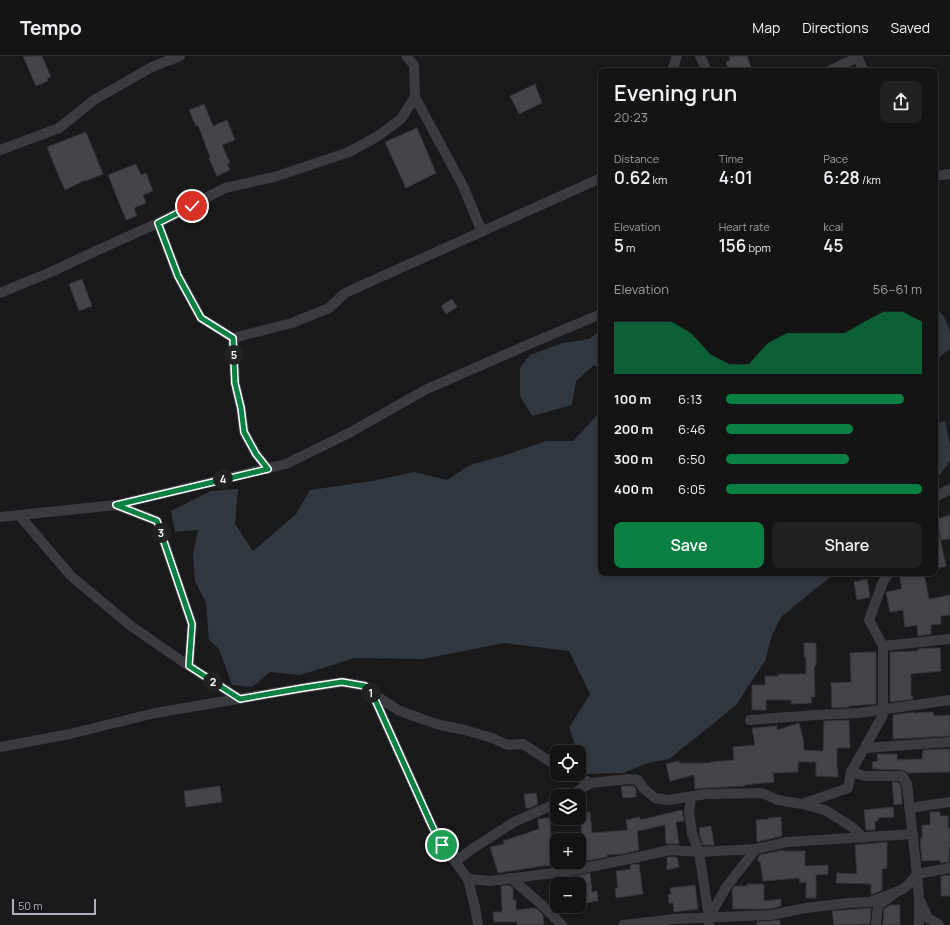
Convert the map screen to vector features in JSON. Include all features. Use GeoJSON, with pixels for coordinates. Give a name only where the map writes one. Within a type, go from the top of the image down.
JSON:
{"type":"FeatureCollection","features":[{"type":"Feature","properties":{"kind":"street"},"geometry":{"type":"LineString","coordinates":[[0,150],[59,128],[94,100],[152,68],[180,56]]}},
{"type":"Feature","properties":{"kind":"street"},"geometry":{"type":"LineString","coordinates":[[406,56],[414,65],[415,98],[463,186],[482,232]]}},
{"type":"Feature","properties":{"kind":"street"},"geometry":{"type":"LineString","coordinates":[[673,68],[677,56]]}},
{"type":"Feature","properties":{"kind":"street"},"geometry":{"type":"LineString","coordinates":[[700,56],[706,68]]}},
{"type":"Feature","properties":{"kind":"street"},"geometry":{"type":"LineString","coordinates":[[835,68],[857,57],[862,68]]}},
{"type":"Feature","properties":{"kind":"street"},"geometry":{"type":"LineString","coordinates":[[0,293],[51,272],[158,223],[225,188],[274,177],[349,152],[378,136],[401,119],[415,98]]}},
{"type":"Feature","properties":{"kind":"street"},"geometry":{"type":"LineString","coordinates":[[938,176],[950,174]]}},
{"type":"Feature","properties":{"kind":"street"},"geometry":{"type":"LineString","coordinates":[[158,223],[178,276],[201,318],[233,338],[292,323],[329,308],[345,293],[598,179]]}},
{"type":"Feature","properties":{"kind":"street"},"geometry":{"type":"LineString","coordinates":[[0,517],[116,505],[286,464],[349,433],[425,390],[598,315]]}},
{"type":"Feature","properties":{"kind":"street"},"geometry":{"type":"LineString","coordinates":[[233,338],[235,383],[241,408],[244,432],[256,454],[268,469]]}},
{"type":"Feature","properties":{"kind":"street"},"geometry":{"type":"LineString","coordinates":[[938,495],[950,489]]}},
{"type":"Feature","properties":{"kind":"street"},"geometry":{"type":"LineString","coordinates":[[116,505],[157,521],[192,624],[189,666]]}},
{"type":"Feature","properties":{"kind":"street"},"geometry":{"type":"LineString","coordinates":[[19,515],[71,576],[131,626],[240,699]]}},
{"type":"Feature","properties":{"kind":"street"},"geometry":{"type":"LineString","coordinates":[[802,804],[848,788],[851,772],[883,714],[883,646],[869,620],[883,582],[887,576]]}},
{"type":"Feature","properties":{"kind":"street"},"geometry":{"type":"LineString","coordinates":[[883,646],[950,639]]}},
{"type":"Feature","properties":{"kind":"street"},"geometry":{"type":"LineString","coordinates":[[0,746],[70,734],[155,713],[303,688],[342,682],[365,686],[373,695],[442,845],[456,861],[468,879],[478,925]]}},
{"type":"Feature","properties":{"kind":"street"},"geometry":{"type":"LineString","coordinates":[[373,695],[398,710],[440,725],[465,730],[492,738],[508,745],[523,744],[550,761]]}},
{"type":"Feature","properties":{"kind":"street"},"geometry":{"type":"LineString","coordinates":[[750,720],[858,713],[950,700]]}},
{"type":"Feature","properties":{"kind":"street"},"geometry":{"type":"LineString","coordinates":[[865,748],[950,742]]}},
{"type":"Feature","properties":{"kind":"street"},"geometry":{"type":"LineString","coordinates":[[851,772],[865,776],[902,776],[907,784],[917,874],[919,925]]}},
{"type":"Feature","properties":{"kind":"street"},"geometry":{"type":"LineString","coordinates":[[581,789],[591,783],[629,779],[638,780],[643,788],[655,798],[668,800],[706,794],[762,793],[778,800],[825,810],[852,827],[864,838]]}},
{"type":"Feature","properties":{"kind":"street"},"geometry":{"type":"LineString","coordinates":[[586,781],[591,783]]}},
{"type":"Feature","properties":{"kind":"street"},"geometry":{"type":"LineString","coordinates":[[691,797],[689,812],[692,833],[699,852],[709,921]]}},
{"type":"Feature","properties":{"kind":"street"},"geometry":{"type":"LineString","coordinates":[[909,808],[950,802]]}},
{"type":"Feature","properties":{"kind":"street"},"geometry":{"type":"LineString","coordinates":[[456,861],[514,822],[550,806]]}},
{"type":"Feature","properties":{"kind":"street"},"geometry":{"type":"LineString","coordinates":[[468,879],[490,881],[569,871],[670,850],[699,852],[756,849],[787,842],[913,834]]}},
{"type":"Feature","properties":{"kind":"street"},"geometry":{"type":"LineString","coordinates":[[709,921],[727,886],[756,849]]}},
{"type":"Feature","properties":{"kind":"street"},"geometry":{"type":"LineString","coordinates":[[623,925],[660,920],[709,921],[771,915],[806,908],[848,903],[870,902],[903,889],[917,874],[950,868]]}},
{"type":"Feature","properties":{"kind":"street"},"geometry":{"type":"LineString","coordinates":[[511,878],[562,925]]}},
{"type":"Feature","properties":{"kind":"street"},"geometry":{"type":"LineString","coordinates":[[876,925],[878,906],[896,892]]}},
{"type":"Feature","properties":{"kind":"street"},"geometry":{"type":"LineString","coordinates":[[919,899],[930,922],[939,925]]}},
{"type":"Feature","properties":{"kind":"shaded area"},"geometry":{"type":"Polygon","coordinates":[[[938,309],[944,317],[950,331],[950,349],[938,358],[938,309]]]}},
{"type":"Feature","properties":{"kind":"shaded area"},"geometry":{"type":"Polygon","coordinates":[[[598,332],[598,367],[594,365],[576,381],[572,405],[532,416],[520,396],[520,368],[530,355],[563,343],[589,339],[598,332]]]}},
{"type":"Feature","properties":{"kind":"shaded area"},"geometry":{"type":"Polygon","coordinates":[[[598,413],[598,576],[831,576],[781,617],[772,635],[765,661],[736,705],[669,759],[648,763],[623,773],[586,774],[586,745],[575,745],[569,728],[590,694],[569,651],[504,643],[423,659],[355,658],[300,675],[270,672],[252,687],[232,685],[219,649],[209,640],[206,603],[195,581],[193,554],[198,530],[175,532],[171,511],[211,491],[238,489],[235,524],[253,551],[296,514],[310,490],[372,481],[414,472],[447,480],[470,465],[506,455],[546,441],[573,441],[598,413]]]}},
{"type":"Feature","properties":{"kind":"shaded area"},"geometry":{"type":"Polygon","coordinates":[[[945,421],[950,445],[950,461],[938,477],[938,423],[945,421]]]}},
{"type":"Feature","properties":{"kind":"building"},"geometry":{"type":"Polygon","coordinates":[[[23,56],[42,56],[51,77],[47,78],[48,81],[36,86],[23,56]]]}},
{"type":"Feature","properties":{"kind":"building"},"geometry":{"type":"Polygon","coordinates":[[[729,56],[747,56],[751,68],[728,68],[726,62],[730,60],[729,56]]]}},
{"type":"Feature","properties":{"kind":"building"},"geometry":{"type":"Polygon","coordinates":[[[535,84],[542,103],[519,114],[510,96],[535,84]]]}},
{"type":"Feature","properties":{"kind":"building"},"geometry":{"type":"Polygon","coordinates":[[[204,104],[213,126],[227,120],[235,140],[222,145],[230,163],[227,164],[230,170],[217,176],[209,158],[210,157],[198,125],[196,126],[189,110],[204,104]]]}},
{"type":"Feature","properties":{"kind":"building"},"geometry":{"type":"Polygon","coordinates":[[[417,128],[436,173],[406,188],[385,142],[417,128]]]}},
{"type":"Feature","properties":{"kind":"building"},"geometry":{"type":"Polygon","coordinates":[[[86,132],[103,174],[85,180],[65,190],[47,147],[86,132]]]}},
{"type":"Feature","properties":{"kind":"building"},"geometry":{"type":"Polygon","coordinates":[[[136,164],[141,175],[146,173],[153,191],[143,195],[146,203],[134,208],[137,216],[126,220],[108,175],[136,164]]]}},
{"type":"Feature","properties":{"kind":"building"},"geometry":{"type":"Polygon","coordinates":[[[82,279],[92,306],[79,311],[69,284],[82,279]]]}},
{"type":"Feature","properties":{"kind":"building"},"geometry":{"type":"Polygon","coordinates":[[[452,299],[457,307],[446,314],[441,306],[452,299]]]}},
{"type":"Feature","properties":{"kind":"building"},"geometry":{"type":"Polygon","coordinates":[[[950,515],[950,539],[941,540],[938,519],[950,515]]]}},
{"type":"Feature","properties":{"kind":"building"},"geometry":{"type":"Polygon","coordinates":[[[938,533],[946,566],[938,568],[938,533]]]}},
{"type":"Feature","properties":{"kind":"building"},"geometry":{"type":"Polygon","coordinates":[[[900,576],[925,576],[929,599],[950,595],[950,615],[941,616],[941,624],[931,625],[931,634],[918,636],[917,625],[905,627],[903,610],[890,612],[886,592],[902,589],[900,576]]]}},
{"type":"Feature","properties":{"kind":"building"},"geometry":{"type":"Polygon","coordinates":[[[867,579],[870,597],[857,600],[854,582],[867,579]]]}},
{"type":"Feature","properties":{"kind":"building"},"geometry":{"type":"Polygon","coordinates":[[[804,643],[816,643],[816,666],[814,666],[815,697],[811,697],[812,703],[791,704],[791,700],[766,700],[766,710],[752,710],[752,685],[765,685],[765,676],[779,676],[779,674],[806,674],[804,643]]]}},
{"type":"Feature","properties":{"kind":"building"},"geometry":{"type":"Polygon","coordinates":[[[940,648],[941,671],[911,674],[911,696],[913,696],[913,699],[890,702],[890,652],[918,651],[918,649],[940,648]]]}},
{"type":"Feature","properties":{"kind":"building"},"geometry":{"type":"Polygon","coordinates":[[[876,652],[876,704],[832,708],[831,683],[851,682],[850,653],[876,652]]]}},
{"type":"Feature","properties":{"kind":"building"},"geometry":{"type":"Polygon","coordinates":[[[914,712],[933,712],[934,716],[950,715],[950,736],[893,739],[893,715],[914,712]]]}},
{"type":"Feature","properties":{"kind":"building"},"geometry":{"type":"Polygon","coordinates":[[[849,720],[850,748],[837,748],[838,777],[816,776],[816,762],[798,762],[798,772],[773,773],[774,782],[745,786],[695,789],[694,775],[670,781],[666,764],[679,761],[679,763],[710,763],[734,760],[733,747],[755,745],[752,728],[777,726],[777,730],[799,723],[803,738],[804,750],[823,751],[824,721],[849,720]]]}},
{"type":"Feature","properties":{"kind":"building"},"geometry":{"type":"Polygon","coordinates":[[[950,749],[950,772],[908,773],[902,770],[873,769],[872,762],[878,761],[877,754],[897,754],[897,760],[922,759],[923,750],[950,749]]]}},
{"type":"Feature","properties":{"kind":"building"},"geometry":{"type":"Polygon","coordinates":[[[892,782],[898,782],[901,786],[902,804],[894,805],[892,782]]]}},
{"type":"Feature","properties":{"kind":"building"},"geometry":{"type":"Polygon","coordinates":[[[220,786],[222,802],[186,807],[184,791],[220,786]]]}},
{"type":"Feature","properties":{"kind":"building"},"geometry":{"type":"Polygon","coordinates":[[[621,786],[634,786],[636,789],[636,797],[623,798],[621,786]]]}},
{"type":"Feature","properties":{"kind":"building"},"geometry":{"type":"Polygon","coordinates":[[[536,793],[538,804],[530,808],[526,808],[524,794],[536,793]]]}},
{"type":"Feature","properties":{"kind":"building"},"geometry":{"type":"Polygon","coordinates":[[[893,807],[894,817],[878,818],[878,821],[875,821],[875,830],[866,830],[864,810],[893,807]]]}},
{"type":"Feature","properties":{"kind":"building"},"geometry":{"type":"Polygon","coordinates":[[[682,810],[684,821],[676,822],[679,844],[666,844],[665,825],[637,831],[639,850],[623,854],[607,855],[607,857],[586,861],[586,833],[582,833],[581,825],[586,825],[586,812],[590,812],[592,833],[628,830],[626,820],[640,817],[640,820],[682,810]]]}},
{"type":"Feature","properties":{"kind":"building"},"geometry":{"type":"Polygon","coordinates":[[[930,812],[940,812],[940,816],[948,816],[948,828],[950,827],[949,862],[940,863],[940,860],[922,861],[920,838],[922,838],[922,825],[930,825],[930,812]]]}},
{"type":"Feature","properties":{"kind":"building"},"geometry":{"type":"Polygon","coordinates":[[[781,817],[782,836],[757,842],[756,820],[781,817]]]}},
{"type":"Feature","properties":{"kind":"building"},"geometry":{"type":"Polygon","coordinates":[[[550,818],[550,865],[498,873],[490,847],[504,844],[503,841],[539,829],[538,819],[550,818]]]}},
{"type":"Feature","properties":{"kind":"building"},"geometry":{"type":"Polygon","coordinates":[[[711,826],[714,845],[703,845],[699,828],[711,826]]]}},
{"type":"Feature","properties":{"kind":"building"},"geometry":{"type":"Polygon","coordinates":[[[887,842],[887,868],[882,869],[882,890],[871,895],[871,884],[836,883],[837,873],[857,874],[855,845],[887,842]]]}},
{"type":"Feature","properties":{"kind":"building"},"geometry":{"type":"Polygon","coordinates":[[[783,850],[805,851],[805,866],[828,865],[828,874],[816,875],[816,898],[806,898],[806,882],[800,883],[799,878],[763,881],[760,861],[758,862],[758,858],[760,855],[783,850]]]}},
{"type":"Feature","properties":{"kind":"building"},"geometry":{"type":"Polygon","coordinates":[[[667,857],[677,857],[679,867],[667,870],[667,857]]]}},
{"type":"Feature","properties":{"kind":"building"},"geometry":{"type":"Polygon","coordinates":[[[639,864],[643,894],[616,898],[615,888],[618,888],[616,871],[631,869],[630,865],[639,864]]]}},
{"type":"Feature","properties":{"kind":"building"},"geometry":{"type":"Polygon","coordinates":[[[590,873],[592,892],[597,891],[598,901],[586,903],[586,877],[571,877],[590,873]]]}},
{"type":"Feature","properties":{"kind":"building"},"geometry":{"type":"Polygon","coordinates":[[[950,875],[950,896],[941,896],[941,876],[950,875]]]}},
{"type":"Feature","properties":{"kind":"building"},"geometry":{"type":"Polygon","coordinates":[[[747,884],[764,884],[764,901],[781,899],[781,906],[770,909],[733,909],[732,890],[735,886],[747,886],[747,884]]]}},
{"type":"Feature","properties":{"kind":"building"},"geometry":{"type":"Polygon","coordinates":[[[509,885],[513,888],[513,900],[516,900],[516,910],[536,908],[543,915],[544,925],[517,925],[517,922],[494,922],[493,912],[502,912],[501,886],[509,885]]]}},
{"type":"Feature","properties":{"kind":"building"},"geometry":{"type":"Polygon","coordinates":[[[695,885],[698,909],[674,912],[673,903],[669,903],[668,895],[671,894],[670,888],[695,885]]]}},
{"type":"Feature","properties":{"kind":"building"},"geometry":{"type":"Polygon","coordinates":[[[890,905],[900,905],[900,925],[883,925],[884,909],[890,905]]]}},
{"type":"Feature","properties":{"kind":"building"},"geometry":{"type":"Polygon","coordinates":[[[871,908],[870,924],[834,925],[832,911],[871,908]]]}},
{"type":"Feature","properties":{"kind":"building"},"geometry":{"type":"Polygon","coordinates":[[[780,920],[780,925],[757,925],[757,922],[780,920]]]}},
{"type":"Feature","properties":{"kind":"route"},"geometry":{"type":"LineString","coordinates":[[192,206],[158,223],[178,276],[201,318],[233,338],[235,383],[241,408],[244,432],[256,454],[268,469],[116,505],[157,521],[192,624],[189,666],[240,699],[342,682],[365,686],[373,695],[442,845]]}}]}
